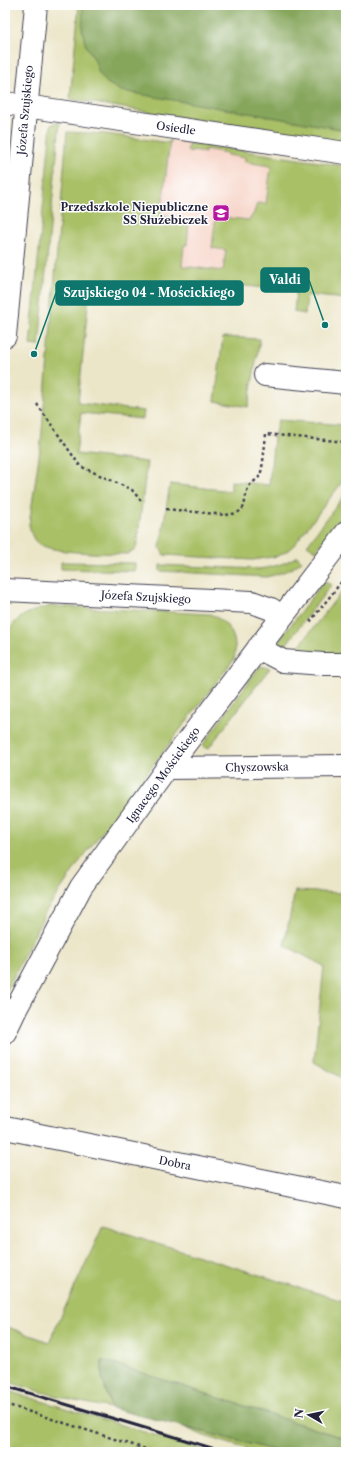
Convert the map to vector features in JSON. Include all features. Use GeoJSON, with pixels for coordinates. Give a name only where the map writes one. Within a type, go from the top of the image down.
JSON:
{"type":"FeatureCollection","features":[{"type":"Feature","properties":{"kind":"street","name":"Józefa Szujskiego"},"geometry":{"type":"LineString","coordinates":[[5,336],[15,104],[36,5]]}},
{"type":"Feature","properties":{"kind":"street","name":"Osiedle"},"geometry":{"type":"LineString","coordinates":[[15,104],[346,153]]}},
{"type":"Feature","properties":{"kind":"street"},"geometry":{"type":"LineString","coordinates":[[265,375],[346,383]]}},
{"type":"Feature","properties":{"kind":"street","name":"Ignacego Mościckiego"},"geometry":{"type":"LineString","coordinates":[[5,1032],[16,1007],[81,887],[167,768],[346,533]]}},
{"type":"Feature","properties":{"kind":"street","name":"Józefa Szujskiego"},"geometry":{"type":"LineString","coordinates":[[5,590],[252,602],[271,609],[282,617]]}},
{"type":"Feature","properties":{"kind":"street"},"geometry":{"type":"LineString","coordinates":[[258,648],[283,661],[346,664]]}},
{"type":"Feature","properties":{"kind":"street","name":"Chyszowska"},"geometry":{"type":"LineString","coordinates":[[167,768],[346,766]]}},
{"type":"Feature","properties":{"kind":"street","name":"Dobra"},"geometry":{"type":"LineString","coordinates":[[5,1128],[346,1198]]}},
{"type":"Feature","properties":{"kind":"path"},"geometry":{"type":"LineString","coordinates":[[38,404],[80,466],[132,490],[142,502]]}},
{"type":"Feature","properties":{"kind":"path"},"geometry":{"type":"LineString","coordinates":[[166,509],[233,514],[243,509],[249,486],[260,476],[266,434],[346,442]]}},
{"type":"Feature","properties":{"kind":"path"},"geometry":{"type":"LineString","coordinates":[[5,1404],[155,1452]]}},
{"type":"Feature","properties":{"kind":"shaded area","name":"Przedszkole Niepubliczne SS Służebiczek"},"geometry":{"type":"Polygon","coordinates":[[[170,140],[346,166],[346,288],[154,269],[170,140]]]}},
{"type":"Feature","properties":{"kind":"green space"},"geometry":{"type":"Polygon","coordinates":[[[79,5],[346,5],[346,145],[70,99],[79,5]]]}},
{"type":"Feature","properties":{"kind":"green space"},"geometry":{"type":"Polygon","coordinates":[[[83,5],[346,5],[346,130],[121,91],[107,83],[99,73],[95,61],[85,44],[82,28],[83,5]]]}},
{"type":"Feature","properties":{"kind":"green space"},"geometry":{"type":"Polygon","coordinates":[[[60,121],[39,346],[30,345],[51,125],[60,121]]]}},
{"type":"Feature","properties":{"kind":"green space"},"geometry":{"type":"Polygon","coordinates":[[[67,132],[106,134],[170,143],[161,216],[185,220],[189,223],[187,245],[184,245],[182,266],[223,271],[226,250],[212,248],[215,222],[220,217],[249,220],[254,213],[257,203],[266,204],[271,166],[245,162],[245,158],[205,149],[205,152],[192,150],[192,152],[187,151],[189,143],[346,166],[346,299],[307,295],[305,314],[294,312],[296,291],[197,281],[197,285],[181,283],[179,301],[89,294],[78,403],[144,411],[143,419],[81,413],[76,454],[147,462],[137,545],[135,550],[127,554],[57,550],[39,544],[32,536],[29,525],[41,443],[67,132]]]}},
{"type":"Feature","properties":{"kind":"green space"},"geometry":{"type":"Polygon","coordinates":[[[223,337],[260,339],[248,407],[215,401],[223,337]]]}},
{"type":"Feature","properties":{"kind":"green space"},"geometry":{"type":"Polygon","coordinates":[[[278,420],[346,425],[346,477],[295,544],[278,556],[253,560],[164,555],[160,548],[170,484],[231,491],[231,481],[269,485],[274,438],[278,420]]]}},
{"type":"Feature","properties":{"kind":"green space"},"geometry":{"type":"Polygon","coordinates":[[[346,493],[346,512],[316,551],[307,545],[346,493]]]}},
{"type":"Feature","properties":{"kind":"green space"},"geometry":{"type":"Polygon","coordinates":[[[297,556],[302,561],[294,567],[266,577],[160,571],[160,565],[259,569],[279,565],[297,556]]]}},
{"type":"Feature","properties":{"kind":"green space"},"geometry":{"type":"Polygon","coordinates":[[[61,562],[135,563],[135,571],[61,569],[61,562]]]}},
{"type":"Feature","properties":{"kind":"green space"},"geometry":{"type":"Polygon","coordinates":[[[324,581],[331,585],[282,650],[276,645],[324,581]]]}},
{"type":"Feature","properties":{"kind":"green space"},"geometry":{"type":"Polygon","coordinates":[[[346,586],[346,655],[291,656],[346,586]]]}},
{"type":"Feature","properties":{"kind":"green space"},"geometry":{"type":"Polygon","coordinates":[[[51,606],[210,614],[217,617],[227,626],[234,638],[235,651],[234,659],[80,861],[46,911],[5,994],[5,636],[15,623],[24,615],[51,606]]]}},
{"type":"Feature","properties":{"kind":"green space"},"geometry":{"type":"Polygon","coordinates":[[[260,666],[270,668],[208,749],[202,746],[260,666]]]}},
{"type":"Feature","properties":{"kind":"green space"},"geometry":{"type":"Polygon","coordinates":[[[295,891],[346,893],[346,1080],[314,1062],[324,966],[284,945],[295,891]]]}},
{"type":"Feature","properties":{"kind":"green space"},"geometry":{"type":"Polygon","coordinates":[[[103,1226],[346,1302],[346,1439],[102,1360],[102,1378],[111,1408],[70,1400],[5,1381],[5,1326],[49,1342],[103,1226]]]}},
{"type":"Feature","properties":{"kind":"green space"},"geometry":{"type":"Polygon","coordinates":[[[102,1360],[346,1439],[346,1452],[281,1452],[111,1408],[102,1378],[102,1360]]]}},
{"type":"Feature","properties":{"kind":"green space"},"geometry":{"type":"Polygon","coordinates":[[[5,1390],[211,1452],[5,1452],[5,1390]]]}},
{"type":"Feature","properties":{"kind":"green space"},"geometry":{"type":"Polygon","coordinates":[[[184,1427],[281,1452],[258,1452],[204,1436],[184,1427]]]}},
{"type":"Feature","properties":{"kind":"railway"},"geometry":{"type":"LineString","coordinates":[[5,1386],[225,1452]]}},
{"type":"Feature","properties":{"kind":"place","name":"Przedszkole Niepubliczne SS Służebiczek"},"geometry":{"type":"Point","coordinates":[221,213]}},
{"type":"Feature","properties":{"kind":"place","name":"Valdi"},"geometry":{"type":"Point","coordinates":[325,325]}},
{"type":"Feature","properties":{"kind":"place","name":"Szujskiego 04 - Mościckiego"},"geometry":{"type":"Point","coordinates":[34,354]}}]}
